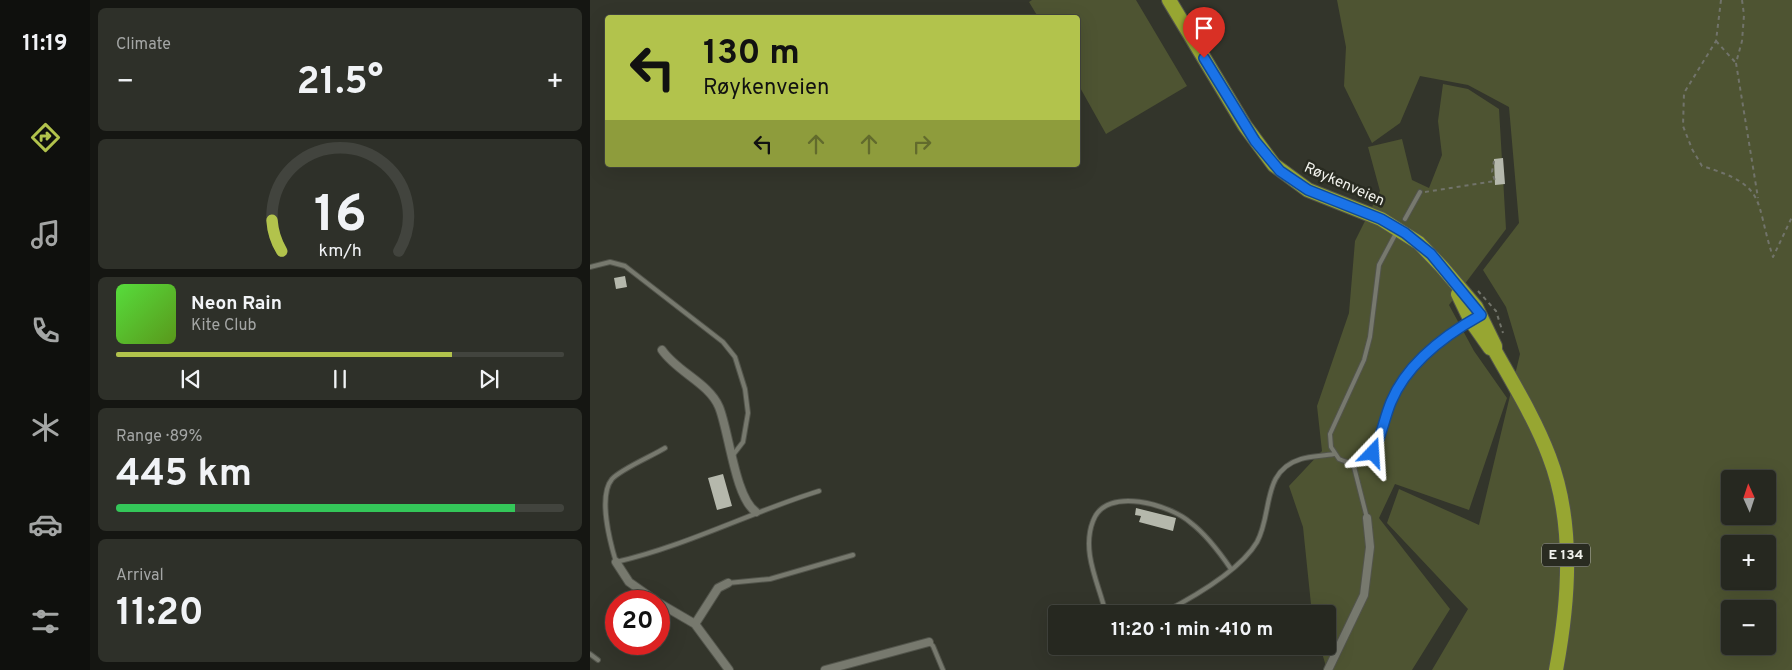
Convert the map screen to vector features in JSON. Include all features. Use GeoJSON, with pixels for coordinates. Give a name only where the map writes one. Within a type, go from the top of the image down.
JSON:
{"type":"FeatureCollection","features":[{"type":"Feature","properties":{"kind":"highway","name":"Røykenveien"},"geometry":{"type":"LineString","coordinates":[[1169,0],[1250,134],[1280,171],[1308,190],[1381,219],[1405,233],[1431,254],[1456,285],[1476,318],[1544,443],[1558,483],[1563,508],[1566,566],[1564,612],[1556,670]]}},
{"type":"Feature","properties":{"kind":"street"},"geometry":{"type":"LineString","coordinates":[[662,350],[673,364],[702,386],[716,402],[741,489],[756,512]]}},
{"type":"Feature","properties":{"kind":"street"},"geometry":{"type":"LineString","coordinates":[[1328,670],[1364,595],[1370,547],[1368,518]]}},
{"type":"Feature","properties":{"kind":"street"},"geometry":{"type":"LineString","coordinates":[[616,562],[629,582],[640,590]]}},
{"type":"Feature","properties":{"kind":"street"},"geometry":{"type":"LineString","coordinates":[[695,624],[718,588],[728,583]]}},
{"type":"Feature","properties":{"kind":"street"},"geometry":{"type":"LineString","coordinates":[[670,610],[695,624],[729,670]]}},
{"type":"Feature","properties":{"kind":"street"},"geometry":{"type":"LineString","coordinates":[[825,670],[929,642]]}},
{"type":"Feature","properties":{"kind":"lane"},"geometry":{"type":"LineString","coordinates":[[1405,219],[1420,192]]}},
{"type":"Feature","properties":{"kind":"lane"},"geometry":{"type":"LineString","coordinates":[[1395,234],[1379,265],[1370,337],[1364,360],[1332,427],[1330,442],[1334,454],[1339,459],[1353,463],[1362,461],[1373,453],[1396,392],[1419,361],[1443,339],[1476,318]]}},
{"type":"Feature","properties":{"kind":"lane"},"geometry":{"type":"LineString","coordinates":[[590,267],[610,262],[625,266],[729,349],[741,373],[748,412],[743,442],[732,456]]}},
{"type":"Feature","properties":{"kind":"lane"},"geometry":{"type":"LineString","coordinates":[[665,448],[620,473],[610,483],[606,502],[608,526],[616,562],[710,532],[756,512],[819,491]]}},
{"type":"Feature","properties":{"kind":"lane"},"geometry":{"type":"LineString","coordinates":[[1179,605],[1193,598],[1248,555],[1258,541],[1272,485],[1281,469],[1300,459],[1334,454]]}},
{"type":"Feature","properties":{"kind":"lane"},"geometry":{"type":"LineString","coordinates":[[1353,463],[1368,518]]}},
{"type":"Feature","properties":{"kind":"lane"},"geometry":{"type":"LineString","coordinates":[[1103,605],[1090,561],[1089,552],[1093,521],[1099,512],[1110,505],[1124,501],[1138,501],[1166,509],[1181,516],[1199,530],[1231,569]]}},
{"type":"Feature","properties":{"kind":"lane"},"geometry":{"type":"LineString","coordinates":[[728,583],[770,579],[853,555]]}},
{"type":"Feature","properties":{"kind":"lane"},"geometry":{"type":"LineString","coordinates":[[929,642],[936,651],[943,670]]}},
{"type":"Feature","properties":{"kind":"lane"},"geometry":{"type":"LineString","coordinates":[[590,654],[598,660]]}},
{"type":"Feature","properties":{"kind":"path"},"geometry":{"type":"LineString","coordinates":[[1722,0],[1716,41],[1684,93],[1683,126],[1692,149],[1702,166],[1727,173],[1748,187],[1758,198]]}},
{"type":"Feature","properties":{"kind":"path"},"geometry":{"type":"LineString","coordinates":[[1742,0],[1744,15],[1742,41],[1736,63],[1752,151],[1758,198],[1772,258],[1792,217]]}},
{"type":"Feature","properties":{"kind":"path"},"geometry":{"type":"LineString","coordinates":[[1716,41],[1736,63]]}},
{"type":"Feature","properties":{"kind":"path"},"geometry":{"type":"LineString","coordinates":[[1420,192],[1495,182],[1492,172],[1494,161]]}},
{"type":"Feature","properties":{"kind":"path"},"geometry":{"type":"LineString","coordinates":[[1471,285],[1486,297],[1496,311],[1503,337]]}},
{"type":"Feature","properties":{"kind":"green space"},"geometry":{"type":"Polygon","coordinates":[[[1032,0],[1136,0],[1187,86],[1106,134],[1080,88],[1080,15],[1037,15],[1029,2],[1032,0]]]}},
{"type":"Feature","properties":{"kind":"green space"},"geometry":{"type":"Polygon","coordinates":[[[1337,0],[1792,0],[1792,670],[1432,670],[1468,609],[1387,523],[1399,489],[1479,525],[1520,354],[1506,307],[1483,270],[1519,223],[1509,107],[1468,85],[1420,76],[1400,123],[1372,143],[1344,86],[1346,47],[1337,0]]]}},
{"type":"Feature","properties":{"kind":"green space"},"geometry":{"type":"Polygon","coordinates":[[[1443,84],[1468,89],[1499,109],[1506,229],[1449,305],[1474,351],[1507,398],[1469,510],[1395,484],[1379,518],[1450,609],[1412,670],[1327,670],[1323,655],[1336,655],[1336,605],[1311,605],[1303,527],[1289,486],[1322,451],[1317,406],[1349,313],[1355,241],[1380,191],[1368,147],[1402,139],[1412,180],[1429,188],[1442,155],[1438,121],[1443,84]]]}},
{"type":"Feature","properties":{"kind":"building"},"geometry":{"type":"Polygon","coordinates":[[[1503,158],[1505,184],[1495,185],[1494,159],[1503,158]]]}},
{"type":"Feature","properties":{"kind":"building"},"geometry":{"type":"Polygon","coordinates":[[[625,276],[627,287],[616,289],[614,278],[625,276]]]}},
{"type":"Feature","properties":{"kind":"building"},"geometry":{"type":"Polygon","coordinates":[[[723,474],[732,506],[717,510],[708,478],[723,474]]]}},
{"type":"Feature","properties":{"kind":"building"},"geometry":{"type":"Polygon","coordinates":[[[1136,508],[1176,518],[1173,531],[1139,522],[1141,516],[1135,515],[1136,508]]]}},
{"type":"Feature","properties":{"kind":"route"},"geometry":{"type":"LineString","coordinates":[[1204,58],[1261,150],[1280,171],[1293,182],[1308,190],[1381,219],[1405,233],[1431,254],[1481,315],[1443,339],[1419,361],[1406,377],[1396,392],[1385,417],[1373,453]]}}]}
